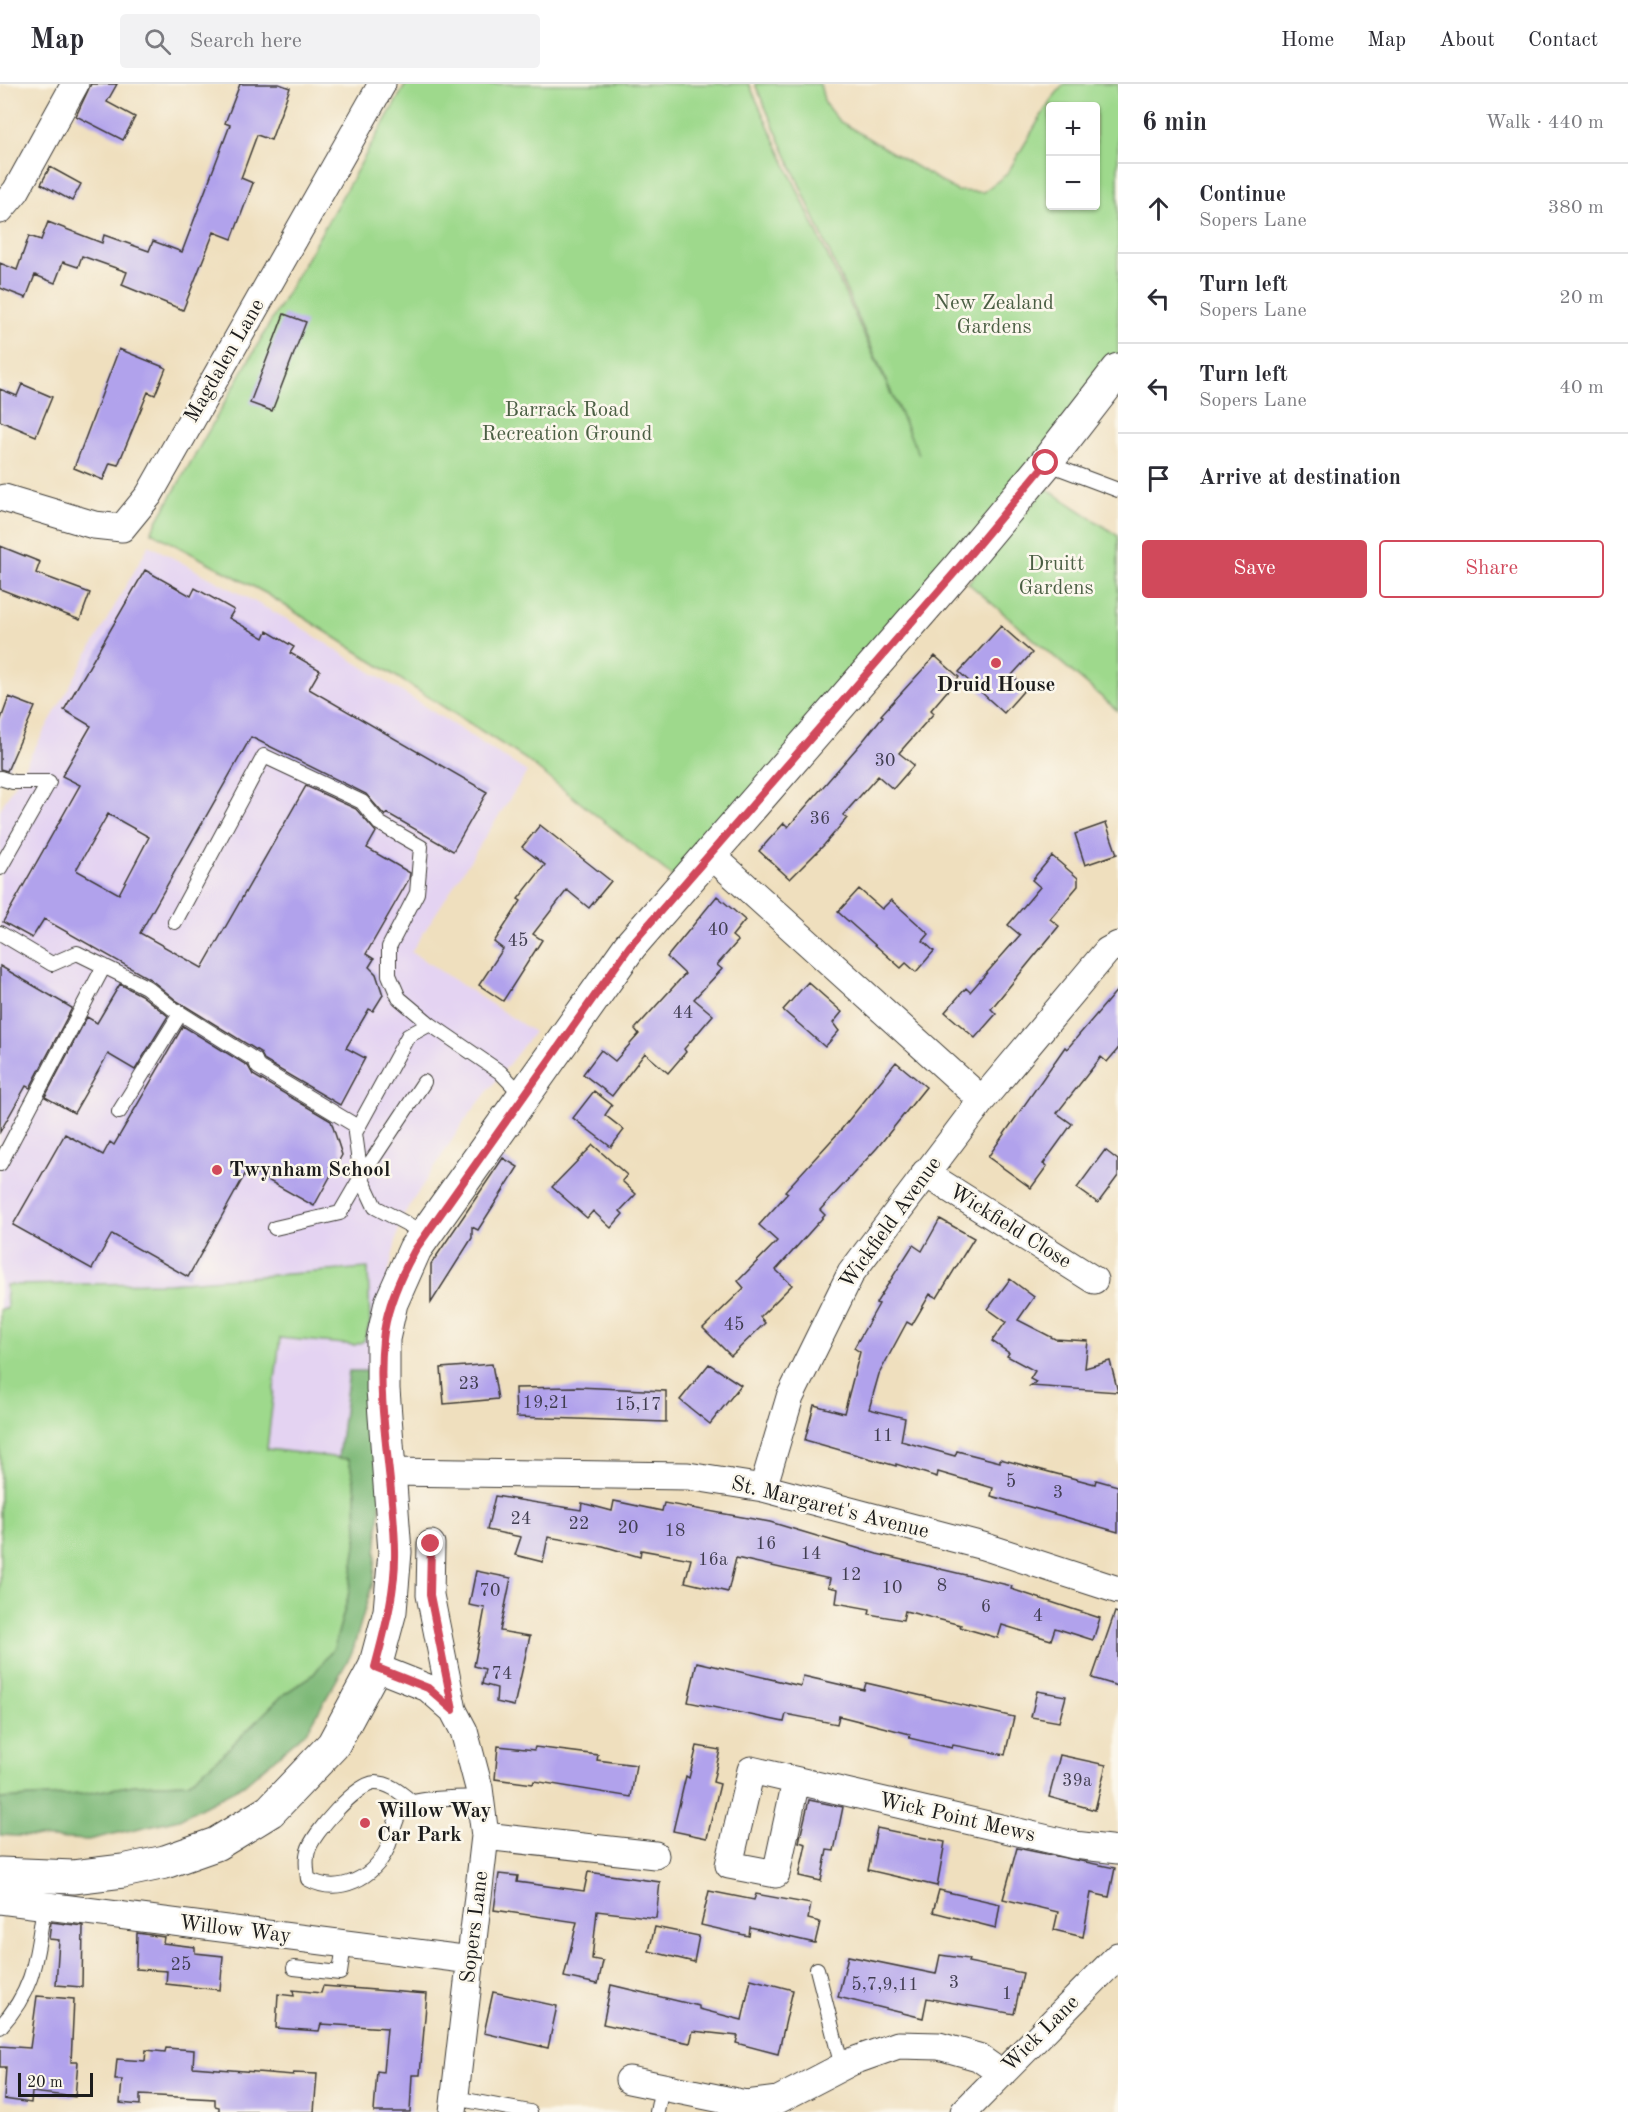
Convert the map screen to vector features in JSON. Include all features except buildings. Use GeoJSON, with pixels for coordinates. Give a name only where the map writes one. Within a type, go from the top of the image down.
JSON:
{"type":"FeatureCollection","features":[{"type":"Feature","properties":{"kind":"street"},"geometry":{"type":"LineString","coordinates":[[0,210],[16,191],[75,84]]}},
{"type":"Feature","properties":{"kind":"street","name":"Magdalen Lane"},"geometry":{"type":"LineString","coordinates":[[4,498],[94,525],[122,528],[148,495],[382,84]]}},
{"type":"Feature","properties":{"kind":"street"},"geometry":{"type":"LineString","coordinates":[[0,1874],[73,1877],[123,1871],[165,1862],[216,1844],[270,1811],[304,1778],[333,1745],[375,1667],[390,1611],[395,1552],[383,1389],[383,1339],[391,1303],[404,1270],[630,946],[711,855],[1046,463],[1118,370]]}},
{"type":"Feature","properties":{"kind":"street"},"geometry":{"type":"LineString","coordinates":[[711,855],[982,1100]]}},
{"type":"Feature","properties":{"kind":"street","name":"Wickfield Avenue"},"geometry":{"type":"LineString","coordinates":[[763,1488],[790,1397],[850,1273],[982,1100],[1107,951],[1118,945]]}},
{"type":"Feature","properties":{"kind":"street","name":"Wickfield Close"},"geometry":{"type":"LineString","coordinates":[[925,1173],[1094,1280]]}},
{"type":"Feature","properties":{"kind":"street","name":"St. Margaret's Avenue"},"geometry":{"type":"LineString","coordinates":[[390,1472],[688,1476],[763,1488],[983,1546],[1118,1590]]}},
{"type":"Feature","properties":{"kind":"street","name":"Sopers Lane"},"geometry":{"type":"LineString","coordinates":[[431,1544],[430,1595],[453,1710],[471,1753],[485,1836],[454,2105]]}},
{"type":"Feature","properties":{"kind":"street","name":"Sopers Lane"},"geometry":{"type":"LineString","coordinates":[[375,1667],[428,1688],[453,1710]]}},
{"type":"Feature","properties":{"kind":"street","name":"Wick Point Mews"},"geometry":{"type":"LineString","coordinates":[[796,1781],[1074,1845],[1118,1850]]}},
{"type":"Feature","properties":{"kind":"street"},"geometry":{"type":"LineString","coordinates":[[485,1836],[655,1855]]}},
{"type":"Feature","properties":{"kind":"street","name":"Willow Way"},"geometry":{"type":"LineString","coordinates":[[0,1900],[471,1960]]}},
{"type":"Feature","properties":{"kind":"street","name":"Wick Lane"},"geometry":{"type":"LineString","coordinates":[[964,2112],[1118,1956]]}},
{"type":"Feature","properties":{"kind":"street"},"geometry":{"type":"LineString","coordinates":[[629,2080],[659,2099],[746,2104],[778,2100],[842,2067],[898,2045],[939,2046],[978,2057],[1002,2074]]}},
{"type":"Feature","properties":{"kind":"lane"},"geometry":{"type":"LineString","coordinates":[[1046,463],[1118,490]]}},
{"type":"Feature","properties":{"kind":"lane"},"geometry":{"type":"LineString","coordinates":[[175,922],[264,756],[362,802],[379,823],[421,847],[417,893],[389,947],[389,975],[399,998],[430,1023],[500,1072],[525,1097]]}},
{"type":"Feature","properties":{"kind":"lane"},"geometry":{"type":"LineString","coordinates":[[0,778],[13,783],[49,783],[0,867]]}},
{"type":"Feature","properties":{"kind":"lane"},"geometry":{"type":"LineString","coordinates":[[0,933],[52,964],[77,953],[146,987],[180,1014],[255,1060],[258,1066],[358,1127]]}},
{"type":"Feature","properties":{"kind":"lane"},"geometry":{"type":"LineString","coordinates":[[0,1164],[104,966]]}},
{"type":"Feature","properties":{"kind":"lane"},"geometry":{"type":"LineString","coordinates":[[119,1112],[180,1014]]}},
{"type":"Feature","properties":{"kind":"lane"},"geometry":{"type":"LineString","coordinates":[[427,1234],[375,1207],[361,1177],[355,1133],[408,1036],[430,1023]]}},
{"type":"Feature","properties":{"kind":"lane"},"geometry":{"type":"LineString","coordinates":[[275,1228],[340,1213],[424,1082]]}},
{"type":"Feature","properties":{"kind":"lane"},"geometry":{"type":"LineString","coordinates":[[412,1802],[391,1786],[376,1783],[365,1785],[324,1823],[308,1850],[308,1879],[319,1886],[336,1887],[355,1883],[378,1864],[387,1849],[401,1810],[412,1802],[480,1797]]}},
{"type":"Feature","properties":{"kind":"lane"},"geometry":{"type":"LineString","coordinates":[[0,2027],[19,2007],[34,1970],[44,1906]]}},
{"type":"Feature","properties":{"kind":"lane"},"geometry":{"type":"LineString","coordinates":[[294,1968],[340,1973],[344,1944]]}},
{"type":"Feature","properties":{"kind":"lane"},"geometry":{"type":"LineString","coordinates":[[817,1969],[842,2067]]}},
{"type":"Feature","properties":{"kind":"lane"},"geometry":{"type":"LineString","coordinates":[[454,2105],[530,2112]]}},
{"type":"Feature","properties":{"kind":"shaded area","name":"Twynham School"},"geometry":{"type":"Polygon","coordinates":[[[149,545],[294,623],[527,772],[411,952],[534,1032],[465,1120],[401,1219],[381,1305],[374,1578],[352,1653],[308,1730],[244,1785],[179,1819],[88,1840],[0,1835],[0,810],[149,545]]]}},
{"type":"Feature","properties":{"kind":"green space","name":"Barrack Road Recreation Ground"},"geometry":{"type":"Polygon","coordinates":[[[406,84],[749,84],[919,455],[755,84],[820,84],[825,104],[839,121],[957,191],[983,192],[1007,174],[1046,108],[1046,210],[1100,210],[1100,102],[1049,102],[1064,84],[1118,84],[1118,370],[685,886],[524,758],[267,594],[151,532],[406,84]]]}},
{"type":"Feature","properties":{"kind":"green space","name":"Druitt Gardens"},"geometry":{"type":"Polygon","coordinates":[[[1046,488],[1118,536],[1118,711],[968,583],[1046,488]]]}},
{"type":"Feature","properties":{"kind":"green space"},"geometry":{"type":"Polygon","coordinates":[[[368,1268],[370,1323],[364,1341],[355,1345],[280,1338],[267,1449],[349,1459],[356,1491],[357,1539],[348,1597],[334,1648],[313,1675],[284,1694],[221,1756],[188,1783],[134,1785],[83,1794],[0,1799],[0,1309],[7,1309],[6,1285],[169,1283],[368,1268]]]}},
{"type":"Feature","properties":{"kind":"green space"},"geometry":{"type":"Polygon","coordinates":[[[349,1371],[372,1371],[381,1496],[374,1578],[352,1653],[308,1730],[244,1785],[179,1819],[88,1840],[0,1835],[0,1799],[83,1794],[134,1785],[188,1783],[221,1756],[284,1694],[313,1675],[334,1648],[348,1597],[357,1539],[356,1491],[349,1459],[338,1458],[349,1371]]]}},
{"type":"Feature","properties":{"kind":"place","name":"Druid House"},"geometry":{"type":"Point","coordinates":[996,663]}},
{"type":"Feature","properties":{"kind":"place","name":"Twynham School"},"geometry":{"type":"Point","coordinates":[217,1170]}},
{"type":"Feature","properties":{"kind":"place","name":"Willow Way Car Park"},"geometry":{"type":"Point","coordinates":[365,1823]}},
{"type":"Feature","properties":{"kind":"route"},"geometry":{"type":"LineString","coordinates":[[431,1544],[430,1595],[453,1710],[428,1688],[375,1667],[390,1611],[395,1552],[383,1389],[383,1339],[391,1303],[404,1270],[415,1250],[630,946],[685,886],[1046,463]]}},
{"type":"Feature","properties":{"kind":"park label","name":"New Zealand Gardens"},"geometry":{"type":"Point","coordinates":[994,315]}}]}
